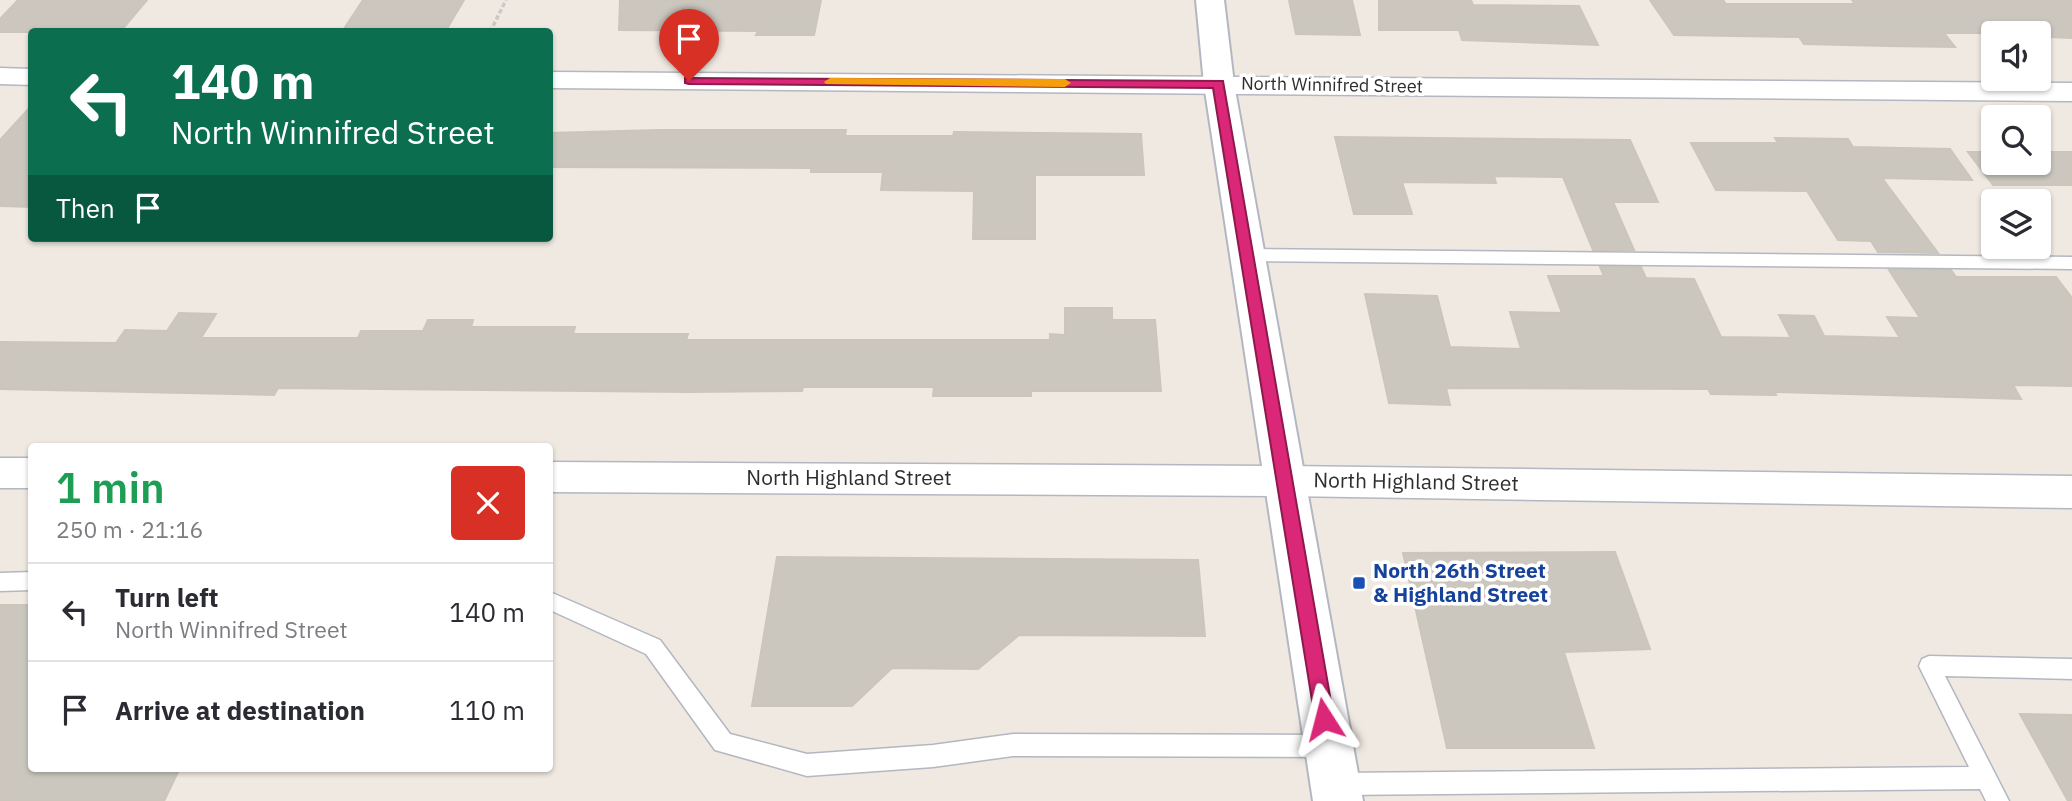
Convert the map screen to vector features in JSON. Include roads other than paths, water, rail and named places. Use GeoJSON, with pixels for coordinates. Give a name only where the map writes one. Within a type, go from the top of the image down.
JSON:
{"type":"FeatureCollection","features":[{"type":"Feature","properties":{"kind":"street"},"geometry":{"type":"LineString","coordinates":[[1210,0],[1219,84],[1336,793]]}},
{"type":"Feature","properties":{"kind":"street"},"geometry":{"type":"LineString","coordinates":[[0,76],[28,77]]}},
{"type":"Feature","properties":{"kind":"street","name":"North Winnifred Street"},"geometry":{"type":"LineString","coordinates":[[553,80],[2072,92]]}},
{"type":"Feature","properties":{"kind":"street"},"geometry":{"type":"LineString","coordinates":[[0,473],[28,473]]}},
{"type":"Feature","properties":{"kind":"street","name":"North Highland Street"},"geometry":{"type":"LineString","coordinates":[[553,477],[1286,481],[2072,492]]}},
{"type":"Feature","properties":{"kind":"lane"},"geometry":{"type":"LineString","coordinates":[[1247,255],[2072,263]]}},
{"type":"Feature","properties":{"kind":"lane"},"geometry":{"type":"LineString","coordinates":[[0,582],[28,581]]}},
{"type":"Feature","properties":{"kind":"lane"},"geometry":{"type":"LineString","coordinates":[[553,602],[653,647],[723,743],[807,765],[933,756],[1013,745],[1329,746]]}},
{"type":"Feature","properties":{"kind":"lane"},"geometry":{"type":"LineString","coordinates":[[1997,801],[1929,666],[2072,669]]}},
{"type":"Feature","properties":{"kind":"lane"},"geometry":{"type":"LineString","coordinates":[[1336,793],[1986,778]]}},
{"type":"Feature","properties":{"kind":"place","name":"North 26th Street & Highland Street"},"geometry":{"type":"Point","coordinates":[1359,583]}}]}
